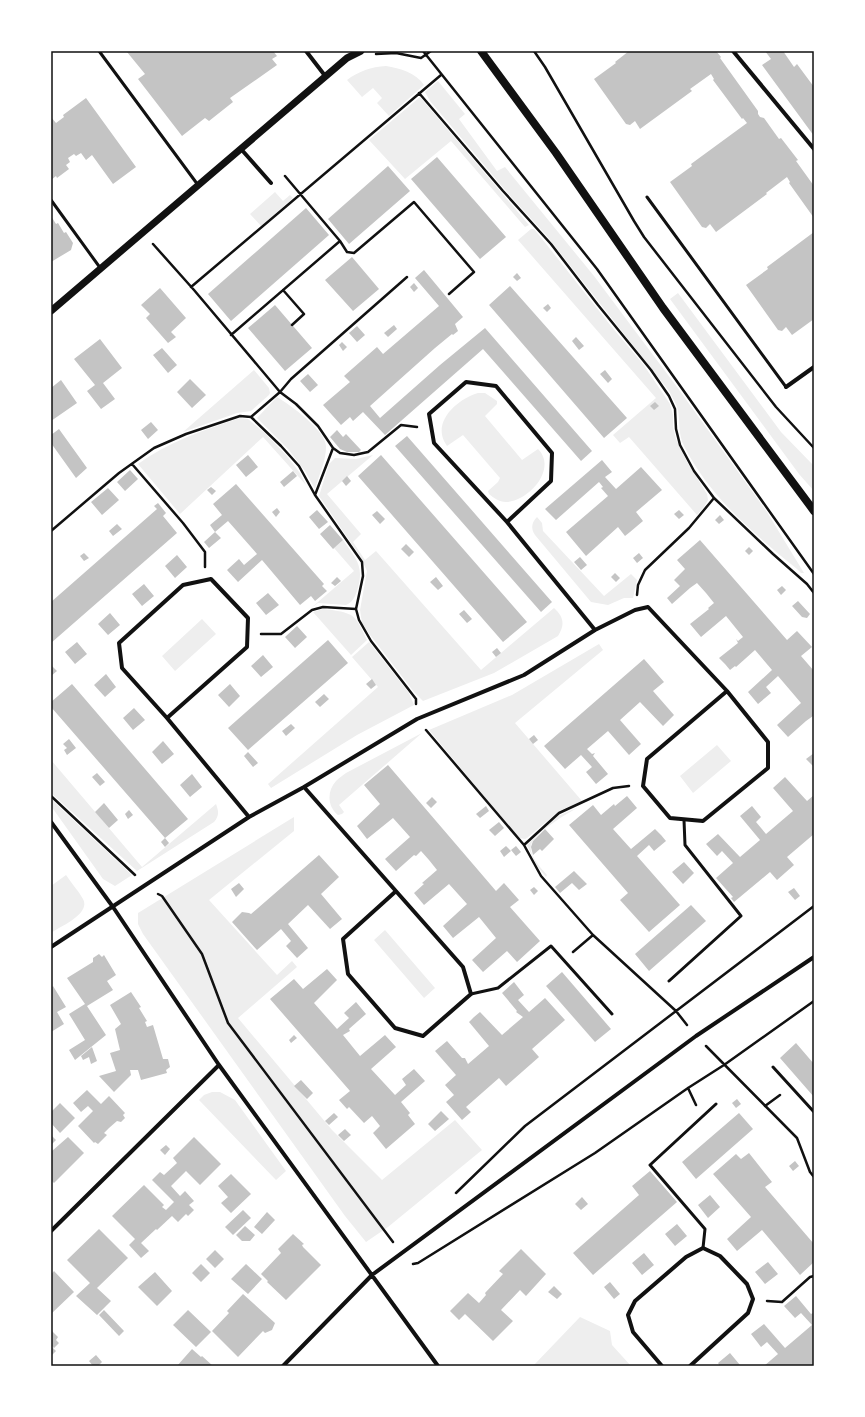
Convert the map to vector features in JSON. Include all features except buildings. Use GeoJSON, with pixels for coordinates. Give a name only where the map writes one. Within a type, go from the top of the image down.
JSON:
{"type":"FeatureCollection","features":[{"type":"Feature","properties":{"kind":"main road"},"geometry":{"type":"LineString","coordinates":[[481,51],[556,153],[663,308],[814,511]]}},
{"type":"Feature","properties":{"kind":"street"},"geometry":{"type":"LineString","coordinates":[[306,51],[326,76]]}},
{"type":"Feature","properties":{"kind":"street"},"geometry":{"type":"LineString","coordinates":[[51,311],[347,58],[352,51]]}},
{"type":"Feature","properties":{"kind":"street"},"geometry":{"type":"LineString","coordinates":[[347,58],[361,51]]}},
{"type":"Feature","properties":{"kind":"street"},"geometry":{"type":"LineString","coordinates":[[733,51],[814,149]]}},
{"type":"Feature","properties":{"kind":"street"},"geometry":{"type":"LineString","coordinates":[[241,149],[271,183]]}},
{"type":"Feature","properties":{"kind":"street"},"geometry":{"type":"LineString","coordinates":[[786,387],[814,367]]}},
{"type":"Feature","properties":{"kind":"street"},"geometry":{"type":"LineString","coordinates":[[507,522],[551,481],[552,452],[496,386],[466,382],[429,414],[434,443],[507,522],[595,630]]}},
{"type":"Feature","properties":{"kind":"street"},"geometry":{"type":"LineString","coordinates":[[167,718],[247,647],[248,618],[211,579],[183,585],[119,643],[122,668],[167,718],[249,817]]}},
{"type":"Feature","properties":{"kind":"street"},"geometry":{"type":"LineString","coordinates":[[51,947],[249,817],[304,787],[417,719],[524,675],[595,630],[635,610],[648,607],[727,691],[768,742],[768,768],[703,821],[670,818],[643,784],[646,759],[727,691]]}},
{"type":"Feature","properties":{"kind":"street"},"geometry":{"type":"LineString","coordinates":[[304,787],[463,968],[471,994],[424,1036],[395,1028],[348,974],[343,939],[395,892]]}},
{"type":"Feature","properties":{"kind":"street"},"geometry":{"type":"LineString","coordinates":[[51,822],[113,907],[219,1065],[438,1366]]}},
{"type":"Feature","properties":{"kind":"street"},"geometry":{"type":"LineString","coordinates":[[283,1366],[372,1275],[696,1036],[814,957]]}},
{"type":"Feature","properties":{"kind":"street"},"geometry":{"type":"LineString","coordinates":[[51,1231],[219,1065]]}},
{"type":"Feature","properties":{"kind":"street"},"geometry":{"type":"LineString","coordinates":[[662,1366],[633,1332],[628,1315],[635,1301],[686,1257],[703,1248],[720,1256],[746,1284],[753,1299],[748,1313],[690,1366]]}},
{"type":"Feature","properties":{"kind":"lane"},"geometry":{"type":"LineString","coordinates":[[99,51],[198,185]]}},
{"type":"Feature","properties":{"kind":"lane"},"geometry":{"type":"LineString","coordinates":[[647,197],[786,387]]}},
{"type":"Feature","properties":{"kind":"lane"},"geometry":{"type":"LineString","coordinates":[[51,200],[100,269]]}},
{"type":"Feature","properties":{"kind":"lane"},"geometry":{"type":"LineString","coordinates":[[668,981],[741,916],[685,845],[684,820]]}},
{"type":"Feature","properties":{"kind":"lane"},"geometry":{"type":"LineString","coordinates":[[471,994],[498,988],[551,946],[612,1014]]}},
{"type":"Feature","properties":{"kind":"lane"},"geometry":{"type":"LineString","coordinates":[[773,1067],[814,1112]]}},
{"type":"Feature","properties":{"kind":"lane"},"geometry":{"type":"LineString","coordinates":[[703,1248],[705,1229],[650,1165],[716,1104]]}},
{"type":"Feature","properties":{"kind":"path"},"geometry":{"type":"LineString","coordinates":[[423,51],[597,269],[814,574]]}},
{"type":"Feature","properties":{"kind":"path"},"geometry":{"type":"LineString","coordinates":[[374,54],[396,53],[421,58],[431,51]]}},
{"type":"Feature","properties":{"kind":"path"},"geometry":{"type":"LineString","coordinates":[[534,51],[545,67],[644,237],[776,407],[814,448]]}},
{"type":"Feature","properties":{"kind":"path"},"geometry":{"type":"LineString","coordinates":[[191,287],[441,75]]}},
{"type":"Feature","properties":{"kind":"path"},"geometry":{"type":"LineString","coordinates":[[419,93],[503,191],[551,244],[651,370],[669,396],[675,409],[676,429],[680,444],[694,471],[714,498],[807,584],[814,594]]}},
{"type":"Feature","properties":{"kind":"path"},"geometry":{"type":"LineString","coordinates":[[282,173],[348,252],[354,253],[414,202],[474,272],[449,294]]}},
{"type":"Feature","properties":{"kind":"path"},"geometry":{"type":"LineString","coordinates":[[141,234],[156,247],[280,392],[296,404],[318,426],[333,448],[340,453],[354,456],[368,452],[401,426],[432,428]]}},
{"type":"Feature","properties":{"kind":"path"},"geometry":{"type":"LineString","coordinates":[[231,335],[340,241]]}},
{"type":"Feature","properties":{"kind":"path"},"geometry":{"type":"LineString","coordinates":[[251,417],[280,392],[291,379],[407,276]]}},
{"type":"Feature","properties":{"kind":"path"},"geometry":{"type":"LineString","coordinates":[[283,290],[304,314],[292,325]]}},
{"type":"Feature","properties":{"kind":"path"},"geometry":{"type":"LineString","coordinates":[[51,531],[119,473],[154,448],[186,434],[240,416],[251,417],[299,466],[315,495],[362,562],[363,576],[356,608],[360,620],[371,641],[416,699],[417,719],[524,845],[541,876],[593,935],[676,1011],[696,1036],[797,1138],[810,1172],[814,1177]]}},
{"type":"Feature","properties":{"kind":"path"},"geometry":{"type":"LineString","coordinates":[[315,495],[333,448]]}},
{"type":"Feature","properties":{"kind":"path"},"geometry":{"type":"LineString","coordinates":[[132,464],[183,523],[205,552],[206,580]]}},
{"type":"Feature","properties":{"kind":"path"},"geometry":{"type":"LineString","coordinates":[[635,610],[638,585],[645,570],[689,528],[714,498]]}},
{"type":"Feature","properties":{"kind":"path"},"geometry":{"type":"LineString","coordinates":[[247,633],[281,634],[312,610],[323,607],[356,608]]}},
{"type":"Feature","properties":{"kind":"path"},"geometry":{"type":"LineString","coordinates":[[524,845],[559,813],[613,788],[643,784]]}},
{"type":"Feature","properties":{"kind":"path"},"geometry":{"type":"LineString","coordinates":[[51,796],[134,873],[142,888],[162,896],[202,954],[228,1023],[394,1243]]}},
{"type":"Feature","properties":{"kind":"path"},"geometry":{"type":"LineString","coordinates":[[564,960],[593,935]]}},
{"type":"Feature","properties":{"kind":"path"},"geometry":{"type":"LineString","coordinates":[[765,1106],[791,1087]]}},
{"type":"Feature","properties":{"kind":"path"},"geometry":{"type":"LineString","coordinates":[[753,1299],[782,1302],[810,1277],[814,1276]]}},
{"type":"Feature","properties":{"kind":"shaded area"},"geometry":{"type":"Polygon","coordinates":[[[386,66],[397,68],[412,74],[424,85],[389,116],[377,103],[382,98],[373,88],[362,97],[347,80],[365,70],[386,66]]]}},
{"type":"Feature","properties":{"kind":"shaded area"},"geometry":{"type":"Polygon","coordinates":[[[438,81],[465,114],[459,119],[497,171],[505,167],[594,276],[677,387],[767,512],[804,573],[801,573],[749,528],[719,498],[706,481],[694,464],[682,442],[678,410],[669,391],[546,235],[512,198],[430,101],[425,92],[438,81]]]}},
{"type":"Feature","properties":{"kind":"shaded area"},"geometry":{"type":"Polygon","coordinates":[[[420,97],[529,225],[525,227],[451,141],[405,179],[369,140],[420,97]]]}},
{"type":"Feature","properties":{"kind":"shaded area"},"geometry":{"type":"Polygon","coordinates":[[[275,192],[283,201],[290,195],[293,198],[261,226],[250,214],[275,192]]]}},
{"type":"Feature","properties":{"kind":"shaded area"},"geometry":{"type":"Polygon","coordinates":[[[531,229],[534,229],[539,235],[643,364],[670,404],[676,439],[687,462],[707,494],[708,500],[697,515],[629,437],[620,443],[613,435],[656,398],[518,240],[531,229]]]}},
{"type":"Feature","properties":{"kind":"shaded area"},"geometry":{"type":"Polygon","coordinates":[[[678,293],[781,432],[814,466],[814,491],[799,474],[670,299],[678,293]]]}},
{"type":"Feature","properties":{"kind":"shaded area"},"geometry":{"type":"Polygon","coordinates":[[[254,370],[269,388],[270,393],[251,411],[237,413],[183,432],[254,370]]]}},
{"type":"Feature","properties":{"kind":"shaded area"},"geometry":{"type":"Polygon","coordinates":[[[478,393],[485,393],[497,401],[497,404],[485,416],[522,460],[538,449],[543,457],[545,466],[538,483],[531,491],[515,501],[501,501],[489,494],[488,491],[498,482],[500,478],[463,435],[447,446],[443,437],[442,429],[448,413],[454,406],[478,393]]]}},
{"type":"Feature","properties":{"kind":"shaded area"},"geometry":{"type":"Polygon","coordinates":[[[277,397],[307,419],[321,434],[325,441],[325,458],[315,489],[305,471],[288,449],[257,418],[277,397]]]}},
{"type":"Feature","properties":{"kind":"shaded area"},"geometry":{"type":"Polygon","coordinates":[[[240,418],[248,419],[266,434],[286,455],[300,473],[306,485],[263,437],[180,514],[138,464],[174,443],[240,418]]]}},
{"type":"Feature","properties":{"kind":"shaded area"},"geometry":{"type":"Polygon","coordinates":[[[373,455],[327,494],[361,534],[353,542],[365,560],[376,551],[481,670],[554,608],[562,618],[562,628],[558,636],[494,673],[423,701],[414,692],[362,623],[360,610],[367,571],[360,556],[319,496],[329,464],[335,458],[356,459],[373,455]]]}},
{"type":"Feature","properties":{"kind":"shaded area"},"geometry":{"type":"Polygon","coordinates":[[[537,517],[542,523],[543,531],[604,596],[631,574],[637,580],[633,598],[624,598],[608,605],[591,602],[535,535],[532,526],[537,517]]]}},
{"type":"Feature","properties":{"kind":"shaded area"},"geometry":{"type":"Polygon","coordinates":[[[343,540],[358,563],[360,569],[357,591],[352,601],[346,605],[318,603],[311,608],[354,571],[334,548],[343,540]]]}},
{"type":"Feature","properties":{"kind":"shaded area"},"geometry":{"type":"Polygon","coordinates":[[[323,609],[351,615],[359,623],[367,640],[351,655],[313,612],[323,609]]]}},
{"type":"Feature","properties":{"kind":"shaded area"},"geometry":{"type":"Polygon","coordinates":[[[202,619],[216,634],[175,671],[162,656],[202,619]]]}},
{"type":"Feature","properties":{"kind":"shaded area"},"geometry":{"type":"Polygon","coordinates":[[[369,642],[409,693],[414,705],[357,735],[271,788],[268,784],[378,687],[352,657],[369,642]]]}},
{"type":"Feature","properties":{"kind":"shaded area"},"geometry":{"type":"Polygon","coordinates":[[[599,644],[603,650],[515,723],[582,801],[559,811],[527,838],[519,838],[429,730],[512,695],[599,644]]]}},
{"type":"Feature","properties":{"kind":"shaded area"},"geometry":{"type":"Polygon","coordinates":[[[422,733],[339,805],[344,812],[342,814],[338,815],[334,811],[330,803],[330,794],[333,785],[338,779],[346,773],[422,733]]]}},
{"type":"Feature","properties":{"kind":"shaded area"},"geometry":{"type":"Polygon","coordinates":[[[717,745],[731,761],[693,793],[680,776],[717,745]]]}},
{"type":"Feature","properties":{"kind":"shaded area"},"geometry":{"type":"Polygon","coordinates":[[[51,760],[142,867],[216,804],[218,816],[214,822],[137,871],[51,793],[51,760]]]}},
{"type":"Feature","properties":{"kind":"shaded area"},"geometry":{"type":"Polygon","coordinates":[[[51,799],[132,875],[115,886],[103,879],[51,806],[51,799]]]}},
{"type":"Feature","properties":{"kind":"shaded area"},"geometry":{"type":"Polygon","coordinates":[[[579,807],[552,824],[533,841],[531,846],[532,854],[536,862],[547,875],[546,877],[537,866],[527,845],[558,816],[579,807]]]}},
{"type":"Feature","properties":{"kind":"shaded area"},"geometry":{"type":"Polygon","coordinates":[[[294,817],[294,831],[209,900],[277,975],[292,961],[297,967],[238,1018],[332,1130],[382,1180],[455,1120],[482,1150],[388,1227],[366,1242],[345,1216],[143,934],[138,924],[138,913],[294,817]]]}},
{"type":"Feature","properties":{"kind":"shaded area"},"geometry":{"type":"Polygon","coordinates":[[[66,875],[83,899],[83,910],[74,919],[51,933],[51,886],[66,875]]]}},
{"type":"Feature","properties":{"kind":"shaded area"},"geometry":{"type":"Polygon","coordinates":[[[385,930],[435,988],[424,998],[374,940],[385,930]]]}},
{"type":"Feature","properties":{"kind":"shaded area"},"geometry":{"type":"Polygon","coordinates":[[[212,1092],[220,1092],[235,1100],[286,1171],[276,1180],[199,1100],[204,1095],[212,1092]]]}},
{"type":"Feature","properties":{"kind":"shaded area"},"geometry":{"type":"Polygon","coordinates":[[[580,1317],[610,1331],[612,1345],[631,1366],[533,1366],[580,1317]]]}}]}
